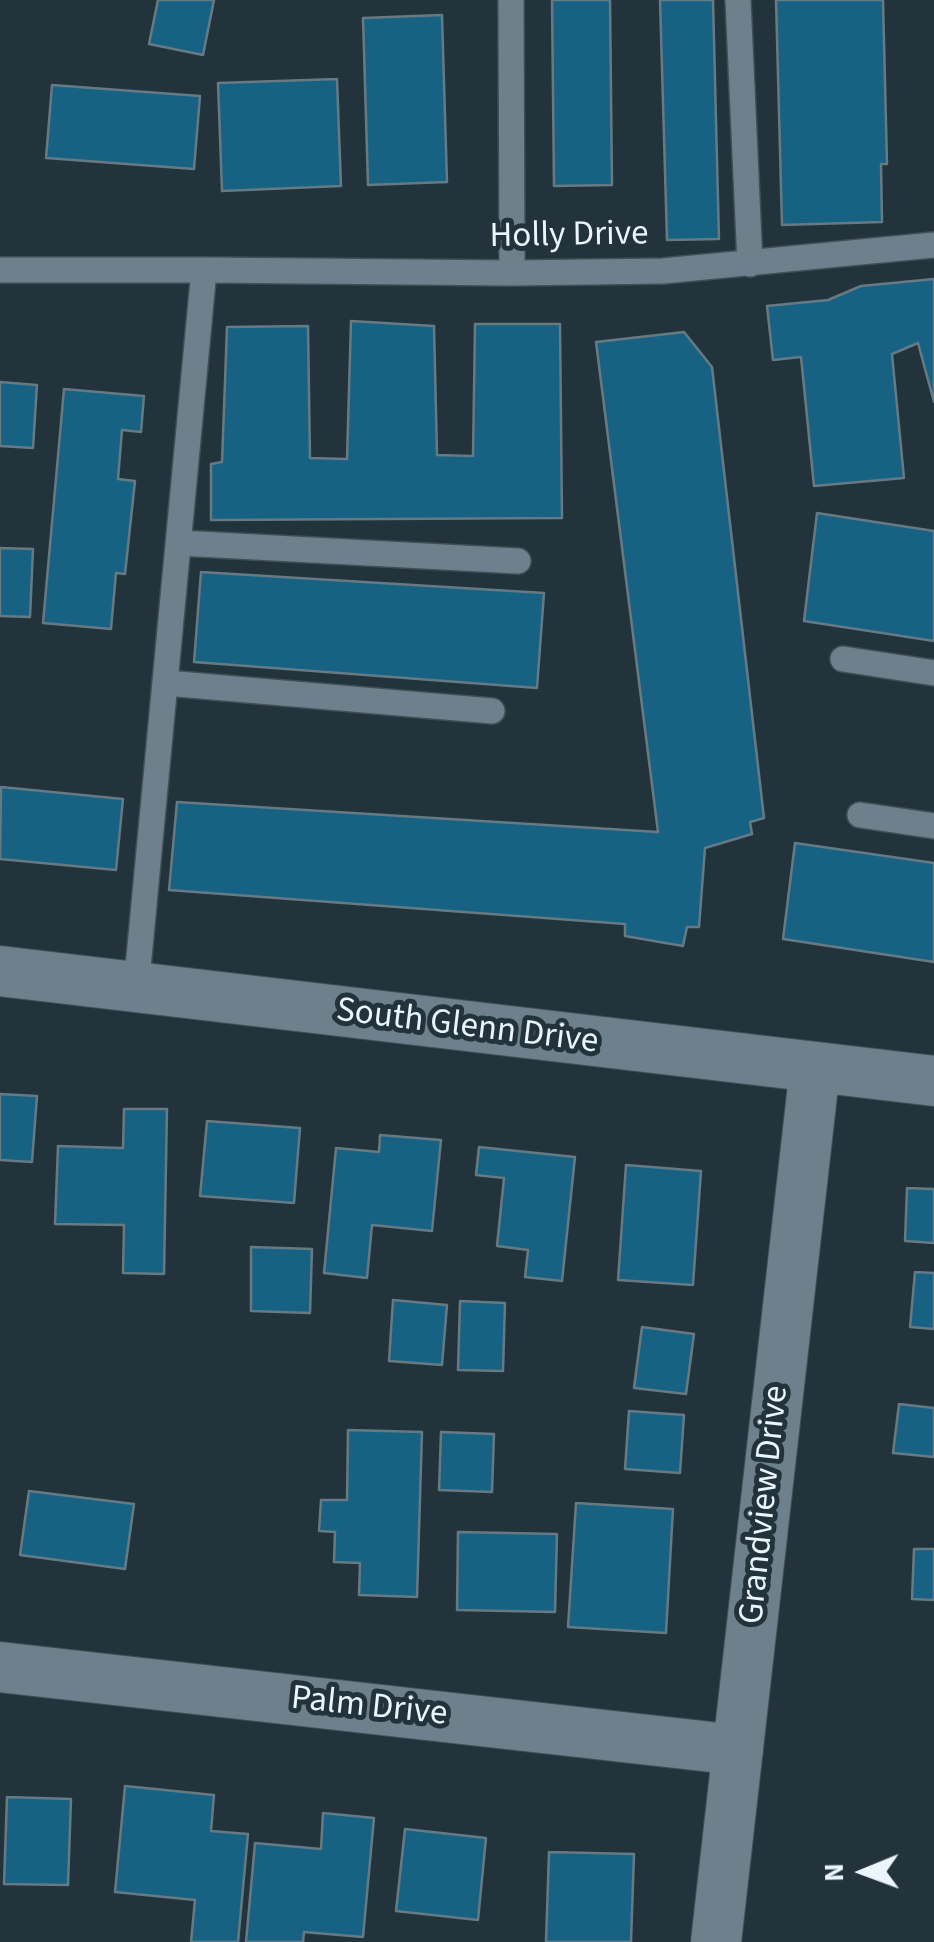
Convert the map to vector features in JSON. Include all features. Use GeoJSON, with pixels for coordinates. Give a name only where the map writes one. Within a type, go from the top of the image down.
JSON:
{"type":"FeatureCollection","features":[{"type":"Feature","properties":{"kind":"street","name":"South Glenn Drive"},"geometry":{"type":"LineString","coordinates":[[0,971],[934,1081]]}},
{"type":"Feature","properties":{"kind":"street","name":"Grandview Drive"},"geometry":{"type":"LineString","coordinates":[[716,1942],[815,1068]]}},
{"type":"Feature","properties":{"kind":"street","name":"Palm Drive"},"geometry":{"type":"LineString","coordinates":[[0,1666],[738,1750]]}},
{"type":"Feature","properties":{"kind":"lane"},"geometry":{"type":"LineString","coordinates":[[511,0],[512,273]]}},
{"type":"Feature","properties":{"kind":"lane"},"geometry":{"type":"LineString","coordinates":[[738,0],[750,264]]}},
{"type":"Feature","properties":{"kind":"lane","name":"Holly Drive"},"geometry":{"type":"LineString","coordinates":[[0,270],[663,271],[934,245]]}},
{"type":"Feature","properties":{"kind":"lane"},"geometry":{"type":"LineString","coordinates":[[136,989],[204,270]]}},
{"type":"Feature","properties":{"kind":"lane"},"geometry":{"type":"LineString","coordinates":[[180,542],[518,561]]}},
{"type":"Feature","properties":{"kind":"lane"},"geometry":{"type":"LineString","coordinates":[[843,659],[934,672]]}},
{"type":"Feature","properties":{"kind":"lane"},"geometry":{"type":"LineString","coordinates":[[166,684],[492,711]]}},
{"type":"Feature","properties":{"kind":"lane"},"geometry":{"type":"LineString","coordinates":[[860,816],[934,826]]}},
{"type":"Feature","properties":{"kind":"building"},"geometry":{"type":"Polygon","coordinates":[[[158,0],[214,0],[203,55],[149,44],[158,0]]]}},
{"type":"Feature","properties":{"kind":"building"},"geometry":{"type":"Polygon","coordinates":[[[552,0],[610,0],[612,185],[554,186],[552,0]]]}},
{"type":"Feature","properties":{"kind":"building"},"geometry":{"type":"Polygon","coordinates":[[[660,0],[713,0],[719,239],[667,240],[660,0]]]}},
{"type":"Feature","properties":{"kind":"building"},"geometry":{"type":"Polygon","coordinates":[[[776,0],[883,0],[887,164],[881,164],[882,222],[782,225],[776,0]]]}},
{"type":"Feature","properties":{"kind":"building"},"geometry":{"type":"Polygon","coordinates":[[[442,15],[447,182],[368,185],[363,18],[442,15]]]}},
{"type":"Feature","properties":{"kind":"building"},"geometry":{"type":"Polygon","coordinates":[[[337,79],[341,186],[222,191],[218,83],[337,79]]]}},
{"type":"Feature","properties":{"kind":"building"},"geometry":{"type":"Polygon","coordinates":[[[52,85],[200,96],[194,169],[46,158],[52,85]]]}},
{"type":"Feature","properties":{"kind":"building"},"geometry":{"type":"Polygon","coordinates":[[[934,279],[934,402],[918,343],[892,354],[904,478],[814,486],[801,357],[773,360],[767,306],[828,300],[861,286],[934,279]]]}},
{"type":"Feature","properties":{"kind":"building"},"geometry":{"type":"Polygon","coordinates":[[[351,321],[434,326],[437,455],[473,456],[475,324],[560,324],[562,518],[211,520],[211,464],[222,462],[227,327],[308,326],[310,458],[347,459],[351,321]]]}},
{"type":"Feature","properties":{"kind":"building"},"geometry":{"type":"Polygon","coordinates":[[[684,332],[712,367],[764,818],[750,822],[752,834],[705,848],[699,927],[687,927],[683,946],[625,936],[625,924],[169,890],[177,802],[658,832],[596,342],[684,332]]]}},
{"type":"Feature","properties":{"kind":"building"},"geometry":{"type":"Polygon","coordinates":[[[0,382],[37,385],[33,448],[0,446],[0,382]]]}},
{"type":"Feature","properties":{"kind":"building"},"geometry":{"type":"Polygon","coordinates":[[[64,389],[144,396],[141,432],[122,430],[118,479],[135,481],[125,574],[116,573],[111,629],[43,623],[64,389]]]}},
{"type":"Feature","properties":{"kind":"building"},"geometry":{"type":"Polygon","coordinates":[[[817,513],[934,531],[934,641],[804,621],[817,513]]]}},
{"type":"Feature","properties":{"kind":"building"},"geometry":{"type":"Polygon","coordinates":[[[0,548],[33,549],[30,617],[0,616],[0,548]]]}},
{"type":"Feature","properties":{"kind":"building"},"geometry":{"type":"Polygon","coordinates":[[[201,572],[544,593],[537,688],[194,662],[201,572]]]}},
{"type":"Feature","properties":{"kind":"building"},"geometry":{"type":"Polygon","coordinates":[[[1,787],[123,799],[116,870],[0,859],[1,787]]]}},
{"type":"Feature","properties":{"kind":"building"},"geometry":{"type":"Polygon","coordinates":[[[795,843],[934,863],[934,962],[783,939],[795,843]]]}},
{"type":"Feature","properties":{"kind":"building"},"geometry":{"type":"Polygon","coordinates":[[[0,1094],[37,1096],[32,1162],[0,1160],[0,1094]]]}},
{"type":"Feature","properties":{"kind":"building"},"geometry":{"type":"Polygon","coordinates":[[[124,1109],[167,1109],[164,1274],[123,1273],[124,1225],[55,1224],[58,1146],[123,1148],[124,1109]]]}},
{"type":"Feature","properties":{"kind":"building"},"geometry":{"type":"Polygon","coordinates":[[[207,1121],[300,1128],[294,1203],[200,1196],[207,1121]]]}},
{"type":"Feature","properties":{"kind":"building"},"geometry":{"type":"Polygon","coordinates":[[[380,1135],[441,1140],[432,1231],[372,1225],[367,1278],[324,1273],[336,1148],[379,1152],[380,1135]]]}},
{"type":"Feature","properties":{"kind":"building"},"geometry":{"type":"Polygon","coordinates":[[[479,1147],[575,1157],[562,1281],[525,1277],[528,1250],[497,1246],[504,1178],[476,1175],[479,1147]]]}},
{"type":"Feature","properties":{"kind":"building"},"geometry":{"type":"Polygon","coordinates":[[[626,1165],[701,1171],[693,1285],[618,1280],[626,1165]]]}},
{"type":"Feature","properties":{"kind":"building"},"geometry":{"type":"Polygon","coordinates":[[[907,1188],[934,1189],[934,1243],[905,1241],[907,1188]]]}},
{"type":"Feature","properties":{"kind":"building"},"geometry":{"type":"Polygon","coordinates":[[[251,1247],[312,1249],[310,1313],[251,1311],[251,1247]]]}},
{"type":"Feature","properties":{"kind":"building"},"geometry":{"type":"Polygon","coordinates":[[[915,1272],[934,1273],[934,1329],[910,1327],[915,1272]]]}},
{"type":"Feature","properties":{"kind":"building"},"geometry":{"type":"Polygon","coordinates":[[[393,1300],[447,1305],[442,1365],[389,1361],[393,1300]]]}},
{"type":"Feature","properties":{"kind":"building"},"geometry":{"type":"Polygon","coordinates":[[[460,1301],[505,1303],[503,1371],[458,1370],[460,1301]]]}},
{"type":"Feature","properties":{"kind":"building"},"geometry":{"type":"Polygon","coordinates":[[[642,1327],[694,1334],[686,1394],[634,1388],[642,1327]]]}},
{"type":"Feature","properties":{"kind":"building"},"geometry":{"type":"Polygon","coordinates":[[[899,1404],[934,1408],[934,1457],[893,1453],[899,1404]]]}},
{"type":"Feature","properties":{"kind":"building"},"geometry":{"type":"Polygon","coordinates":[[[629,1411],[684,1415],[680,1473],[625,1469],[629,1411]]]}},
{"type":"Feature","properties":{"kind":"building"},"geometry":{"type":"Polygon","coordinates":[[[348,1430],[422,1432],[417,1597],[359,1595],[360,1563],[334,1562],[335,1532],[319,1531],[321,1500],[347,1500],[348,1430]]]}},
{"type":"Feature","properties":{"kind":"building"},"geometry":{"type":"Polygon","coordinates":[[[441,1432],[494,1434],[492,1492],[439,1490],[441,1432]]]}},
{"type":"Feature","properties":{"kind":"building"},"geometry":{"type":"Polygon","coordinates":[[[29,1491],[134,1504],[125,1569],[20,1555],[29,1491]]]}},
{"type":"Feature","properties":{"kind":"building"},"geometry":{"type":"Polygon","coordinates":[[[576,1503],[673,1509],[666,1633],[568,1627],[576,1503]]]}},
{"type":"Feature","properties":{"kind":"building"},"geometry":{"type":"Polygon","coordinates":[[[458,1532],[557,1534],[555,1612],[457,1610],[458,1532]]]}},
{"type":"Feature","properties":{"kind":"building"},"geometry":{"type":"Polygon","coordinates":[[[914,1549],[934,1549],[934,1600],[912,1599],[914,1549]]]}},
{"type":"Feature","properties":{"kind":"building"},"geometry":{"type":"Polygon","coordinates":[[[125,1786],[214,1795],[211,1831],[248,1834],[238,1942],[191,1942],[195,1900],[115,1892],[125,1786]]]}},
{"type":"Feature","properties":{"kind":"building"},"geometry":{"type":"Polygon","coordinates":[[[7,1797],[71,1799],[68,1885],[4,1884],[7,1797]]]}},
{"type":"Feature","properties":{"kind":"building"},"geometry":{"type":"Polygon","coordinates":[[[323,1813],[374,1818],[363,1937],[304,1932],[303,1942],[246,1942],[255,1843],[321,1849],[323,1813]]]}},
{"type":"Feature","properties":{"kind":"building"},"geometry":{"type":"Polygon","coordinates":[[[405,1829],[486,1838],[478,1920],[396,1911],[405,1829]]]}},
{"type":"Feature","properties":{"kind":"building"},"geometry":{"type":"Polygon","coordinates":[[[549,1852],[634,1854],[631,1942],[546,1942],[549,1852]]]}}]}
